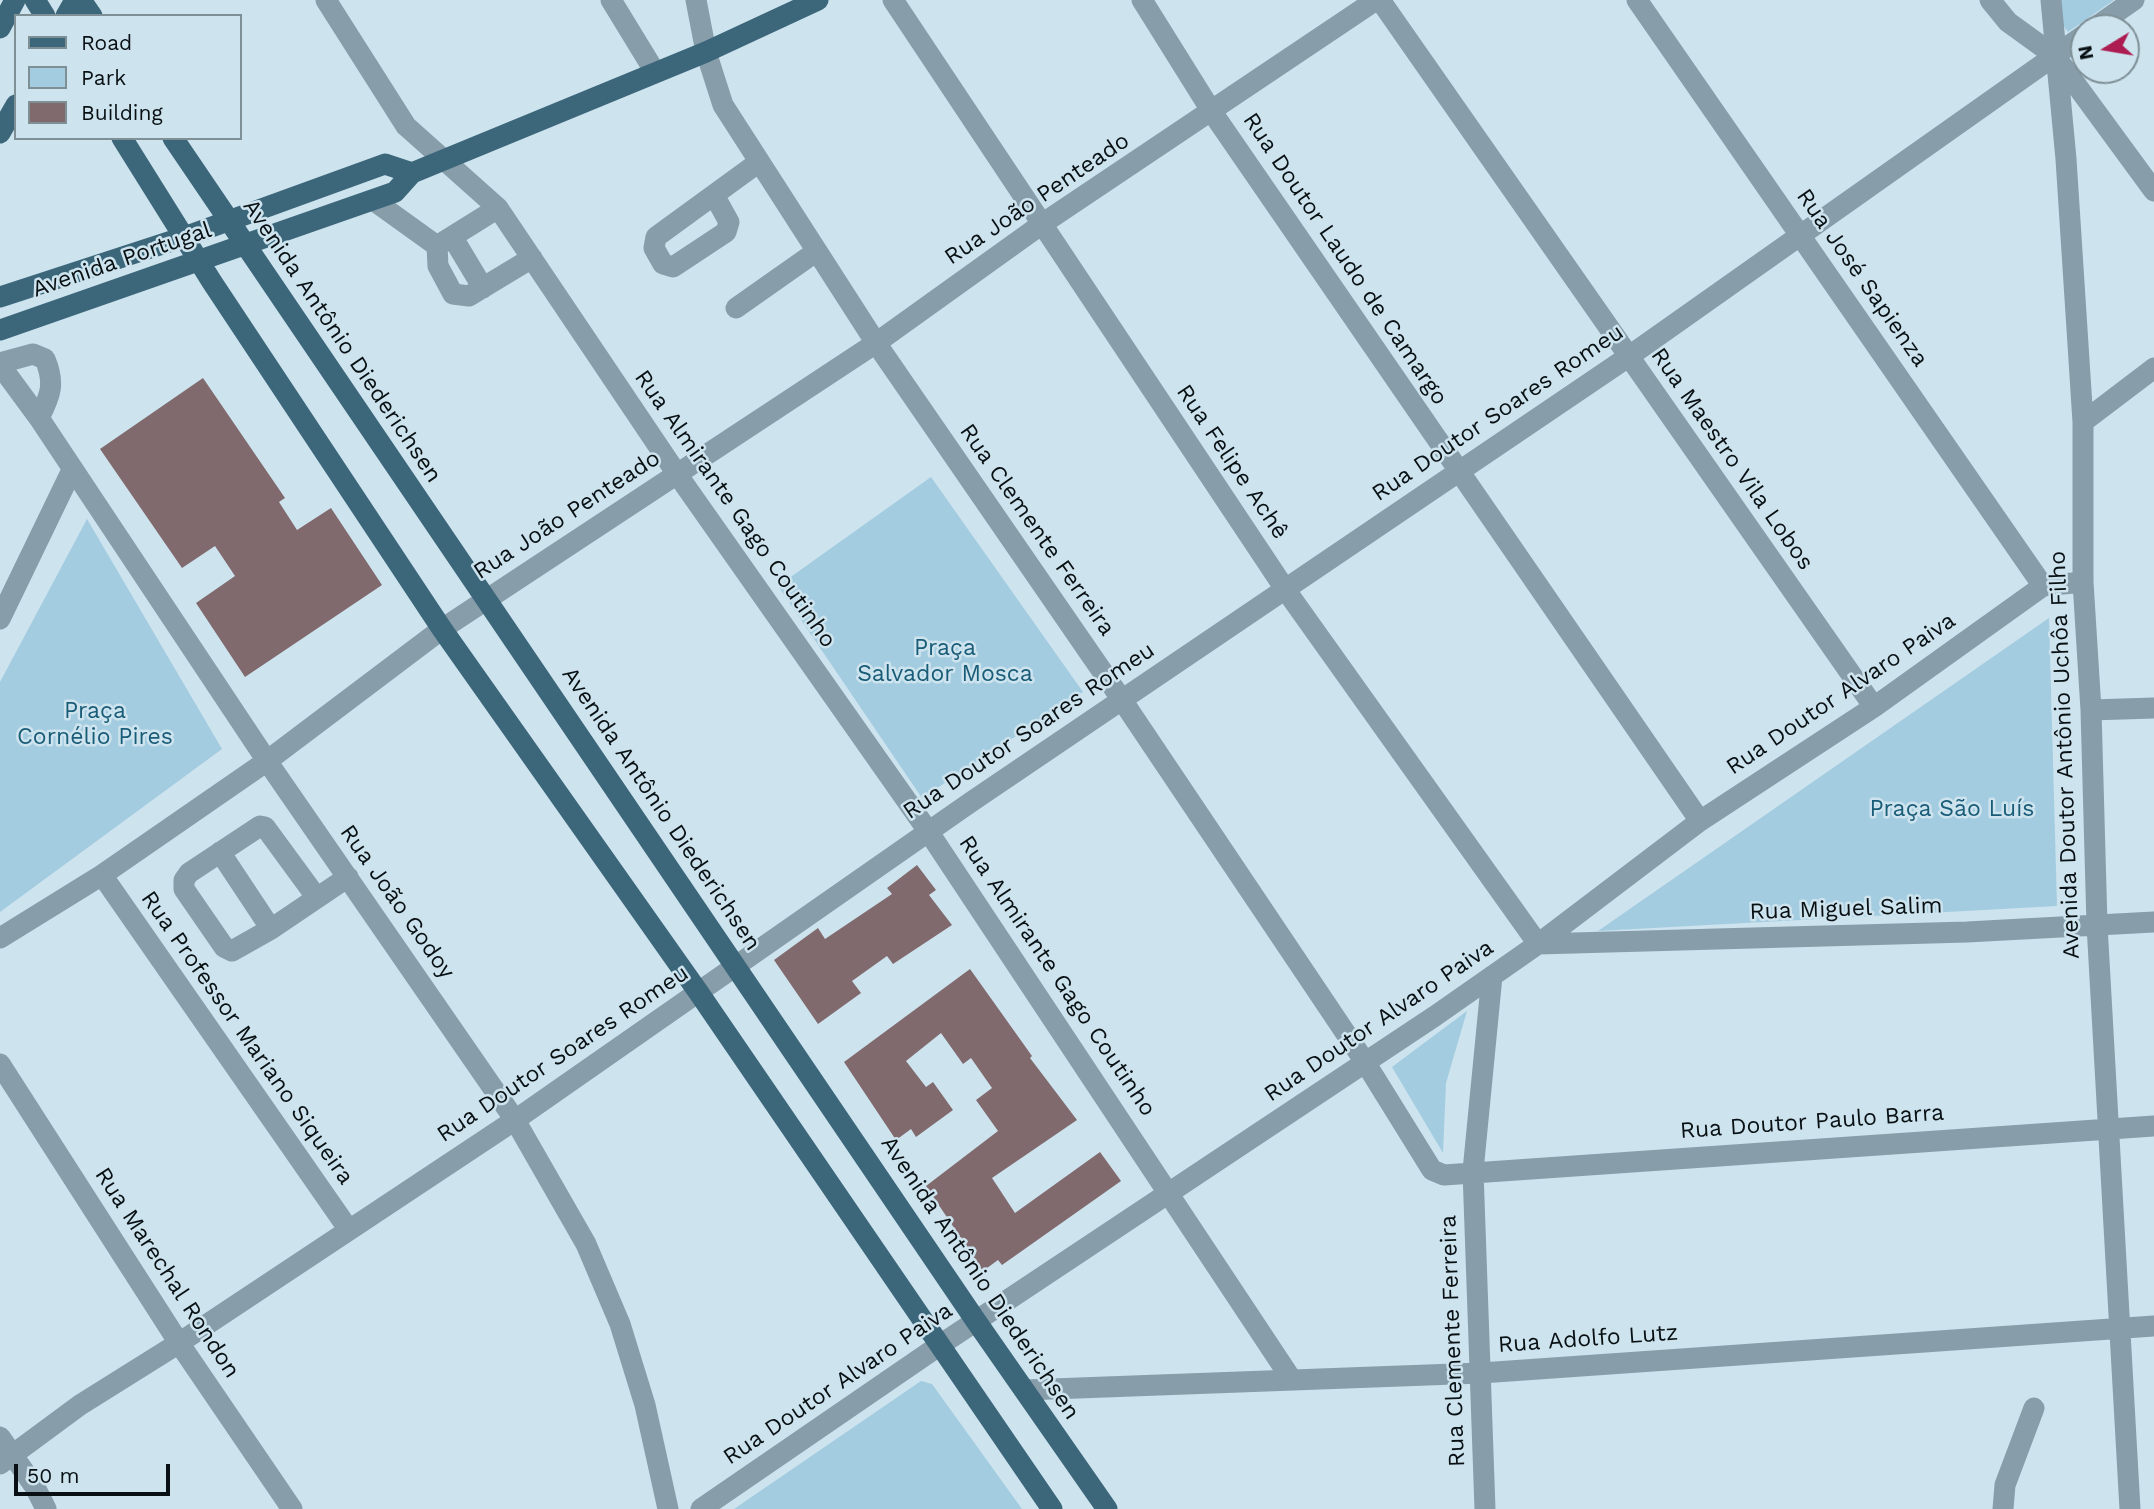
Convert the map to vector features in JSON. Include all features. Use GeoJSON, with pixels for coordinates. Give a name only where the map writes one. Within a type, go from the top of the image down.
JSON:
{"type":"FeatureCollection","features":[{"type":"Feature","properties":{"kind":"main road"},"geometry":{"type":"LineString","coordinates":[[0,28],[15,0]]}},
{"type":"Feature","properties":{"kind":"main road","name":"Avenida Portugal"},"geometry":{"type":"LineString","coordinates":[[0,330],[395,192],[412,173],[706,52],[818,0]]}},
{"type":"Feature","properties":{"kind":"main road"},"geometry":{"type":"LineString","coordinates":[[0,133],[14,108]]}},
{"type":"Feature","properties":{"kind":"main road"},"geometry":{"type":"LineString","coordinates":[[123,140],[199,261],[442,629],[699,993],[1052,1509]]}},
{"type":"Feature","properties":{"kind":"main road","name":"Avenida Antônio Diederichsen"},"geometry":{"type":"LineString","coordinates":[[174,140],[976,1321],[1107,1509]]}},
{"type":"Feature","properties":{"kind":"main road","name":"Avenida Portugal"},"geometry":{"type":"LineString","coordinates":[[0,297],[228,222],[385,164],[412,173]]}},
{"type":"Feature","properties":{"kind":"street","name":"Rua Almirante Gago Coutinho"},"geometry":{"type":"LineString","coordinates":[[326,0],[406,126],[498,208],[677,474],[928,831],[1172,1194],[1292,1380]]}},
{"type":"Feature","properties":{"kind":"street"},"geometry":{"type":"LineString","coordinates":[[611,0],[656,72]]}},
{"type":"Feature","properties":{"kind":"street"},"geometry":{"type":"LineString","coordinates":[[696,0],[706,52]]}},
{"type":"Feature","properties":{"kind":"street","name":"Rua Felipe Achê"},"geometry":{"type":"LineString","coordinates":[[893,0],[1285,589],[1538,944]]}},
{"type":"Feature","properties":{"kind":"street","name":"Rua Doutor Laudo de Camargo"},"geometry":{"type":"LineString","coordinates":[[1142,0],[1212,112],[1700,821]]}},
{"type":"Feature","properties":{"kind":"street","name":"Rua João Penteado"},"geometry":{"type":"LineString","coordinates":[[0,938],[102,875],[267,761],[486,599],[876,343],[1042,224],[1378,0]]}},
{"type":"Feature","properties":{"kind":"street","name":"Rua Maestro Vila Lobos"},"geometry":{"type":"LineString","coordinates":[[1378,0],[1874,707]]}},
{"type":"Feature","properties":{"kind":"street","name":"Rua José Sapienza"},"geometry":{"type":"LineString","coordinates":[[1637,0],[2043,586]]}},
{"type":"Feature","properties":{"kind":"street"},"geometry":{"type":"LineString","coordinates":[[1990,0],[2008,22],[2055,56],[2154,191]]}},
{"type":"Feature","properties":{"kind":"street","name":"Avenida Doutor Antônio Uchôa Filho"},"geometry":{"type":"LineString","coordinates":[[2051,0],[2066,159],[2083,422],[2083,582],[2091,710],[2097,925],[2130,1509]]}},
{"type":"Feature","properties":{"kind":"street"},"geometry":{"type":"LineString","coordinates":[[2114,14],[2134,0]]}},
{"type":"Feature","properties":{"kind":"street","name":"Rua Doutor Soares Romeu"},"geometry":{"type":"LineString","coordinates":[[4,1452],[179,1343],[515,1120],[928,831],[1628,357],[2070,45]]}},
{"type":"Feature","properties":{"kind":"street","name":"Rua Clemente Ferreira"},"geometry":{"type":"LineString","coordinates":[[706,52],[723,105],[876,343],[1122,700],[1365,1062],[1432,1170],[1444,1175],[1473,1171]]}},
{"type":"Feature","properties":{"kind":"street"},"geometry":{"type":"LineString","coordinates":[[714,195],[759,162]]}},
{"type":"Feature","properties":{"kind":"street"},"geometry":{"type":"LineString","coordinates":[[373,200],[445,242]]}},
{"type":"Feature","properties":{"kind":"street"},"geometry":{"type":"LineString","coordinates":[[498,208],[445,242],[438,266],[453,294],[469,296],[532,258]]}},
{"type":"Feature","properties":{"kind":"street"},"geometry":{"type":"LineString","coordinates":[[736,308],[817,251]]}},
{"type":"Feature","properties":{"kind":"street"},"geometry":{"type":"LineString","coordinates":[[0,364],[33,354],[46,359],[52,376],[51,396],[39,418]]}},
{"type":"Feature","properties":{"kind":"street","name":"Rua João Godoy"},"geometry":{"type":"LineString","coordinates":[[0,364],[39,418],[267,761],[515,1120],[586,1244],[620,1324],[645,1405],[668,1509]]}},
{"type":"Feature","properties":{"kind":"street"},"geometry":{"type":"LineString","coordinates":[[2083,422],[2154,368]]}},
{"type":"Feature","properties":{"kind":"street"},"geometry":{"type":"LineString","coordinates":[[0,620],[72,470]]}},
{"type":"Feature","properties":{"kind":"street","name":"Rua Doutor Alvaro Paiva"},"geometry":{"type":"LineString","coordinates":[[701,1509],[940,1345],[1172,1194],[1492,976],[1700,821],[1874,707],[2043,586],[2083,582]]}},
{"type":"Feature","properties":{"kind":"street"},"geometry":{"type":"LineString","coordinates":[[2091,710],[2154,708]]}},
{"type":"Feature","properties":{"kind":"street"},"geometry":{"type":"LineString","coordinates":[[317,898],[265,827],[254,828],[189,873],[184,880],[184,889],[224,947],[232,951],[271,929],[317,898],[348,877]]}},
{"type":"Feature","properties":{"kind":"street"},"geometry":{"type":"LineString","coordinates":[[220,852],[271,929]]}},
{"type":"Feature","properties":{"kind":"street","name":"Rua Professor Mariano Siqueira"},"geometry":{"type":"LineString","coordinates":[[102,875],[349,1230]]}},
{"type":"Feature","properties":{"kind":"street","name":"Rua Miguel Salim"},"geometry":{"type":"LineString","coordinates":[[1538,944],[1967,932],[2154,922]]}},
{"type":"Feature","properties":{"kind":"street","name":"Rua Clemente Ferreira"},"geometry":{"type":"LineString","coordinates":[[1485,1509],[1473,1171],[1492,976]]}},
{"type":"Feature","properties":{"kind":"street","name":"Rua Marechal Rondon"},"geometry":{"type":"LineString","coordinates":[[0,1064],[179,1343],[292,1509]]}},
{"type":"Feature","properties":{"kind":"street","name":"Rua Doutor Paulo Barra"},"geometry":{"type":"LineString","coordinates":[[1473,1171],[2154,1126]]}},
{"type":"Feature","properties":{"kind":"street","name":"Rua Adolfo Lutz"},"geometry":{"type":"LineString","coordinates":[[1025,1390],[1481,1373],[2154,1326]]}},
{"type":"Feature","properties":{"kind":"street"},"geometry":{"type":"LineString","coordinates":[[2003,1509],[2005,1485],[2034,1408]]}},
{"type":"Feature","properties":{"kind":"street"},"geometry":{"type":"LineString","coordinates":[[4,1452],[35,1487],[46,1509]]}},
{"type":"Feature","properties":{"kind":"street"},"geometry":{"type":"LineString","coordinates":[[292,1509],[298,1509]]}},
{"type":"Feature","properties":{"kind":"green space"},"geometry":{"type":"Polygon","coordinates":[[[2060,0],[2114,0],[2094,14],[2070,14],[2068,32],[2060,21],[2060,0]]]}},
{"type":"Feature","properties":{"kind":"green space","name":"Praça Salvador Mosca"},"geometry":{"type":"Polygon","coordinates":[[[931,477],[1083,692],[922,798],[778,586],[931,477]]]}},
{"type":"Feature","properties":{"kind":"green space","name":"Praça Cornélio Pires"},"geometry":{"type":"Polygon","coordinates":[[[87,519],[222,749],[0,912],[0,682],[87,519]]]}},
{"type":"Feature","properties":{"kind":"green space","name":"Praça São Luís"},"geometry":{"type":"Polygon","coordinates":[[[2049,618],[2057,906],[1598,931],[2049,618]]]}},
{"type":"Feature","properties":{"kind":"green space"},"geometry":{"type":"Polygon","coordinates":[[[1467,1011],[1446,1083],[1443,1153],[1392,1067],[1467,1011]]]}},
{"type":"Feature","properties":{"kind":"green space"},"geometry":{"type":"Polygon","coordinates":[[[921,1381],[932,1384],[1022,1509],[734,1509],[921,1381]]]}},
{"type":"Feature","properties":{"kind":"building"},"geometry":{"type":"Polygon","coordinates":[[[203,378],[285,498],[279,502],[297,530],[331,508],[382,585],[245,677],[196,603],[235,576],[215,546],[182,568],[100,449],[203,378]]]}},
{"type":"Feature","properties":{"kind":"building"},"geometry":{"type":"Polygon","coordinates":[[[917,865],[936,890],[929,895],[952,925],[893,964],[887,956],[852,981],[861,993],[818,1024],[774,960],[818,928],[825,939],[892,894],[887,888],[917,865]]]}},
{"type":"Feature","properties":{"kind":"building"},"geometry":{"type":"Polygon","coordinates":[[[970,969],[1032,1056],[1030,1058],[1077,1120],[992,1178],[1015,1213],[1100,1152],[1121,1181],[1002,1265],[998,1260],[983,1271],[926,1186],[998,1131],[976,1100],[992,1088],[971,1058],[963,1064],[941,1033],[906,1061],[926,1087],[933,1082],[953,1110],[916,1137],[911,1129],[896,1140],[844,1062],[970,969]]]}}]}
